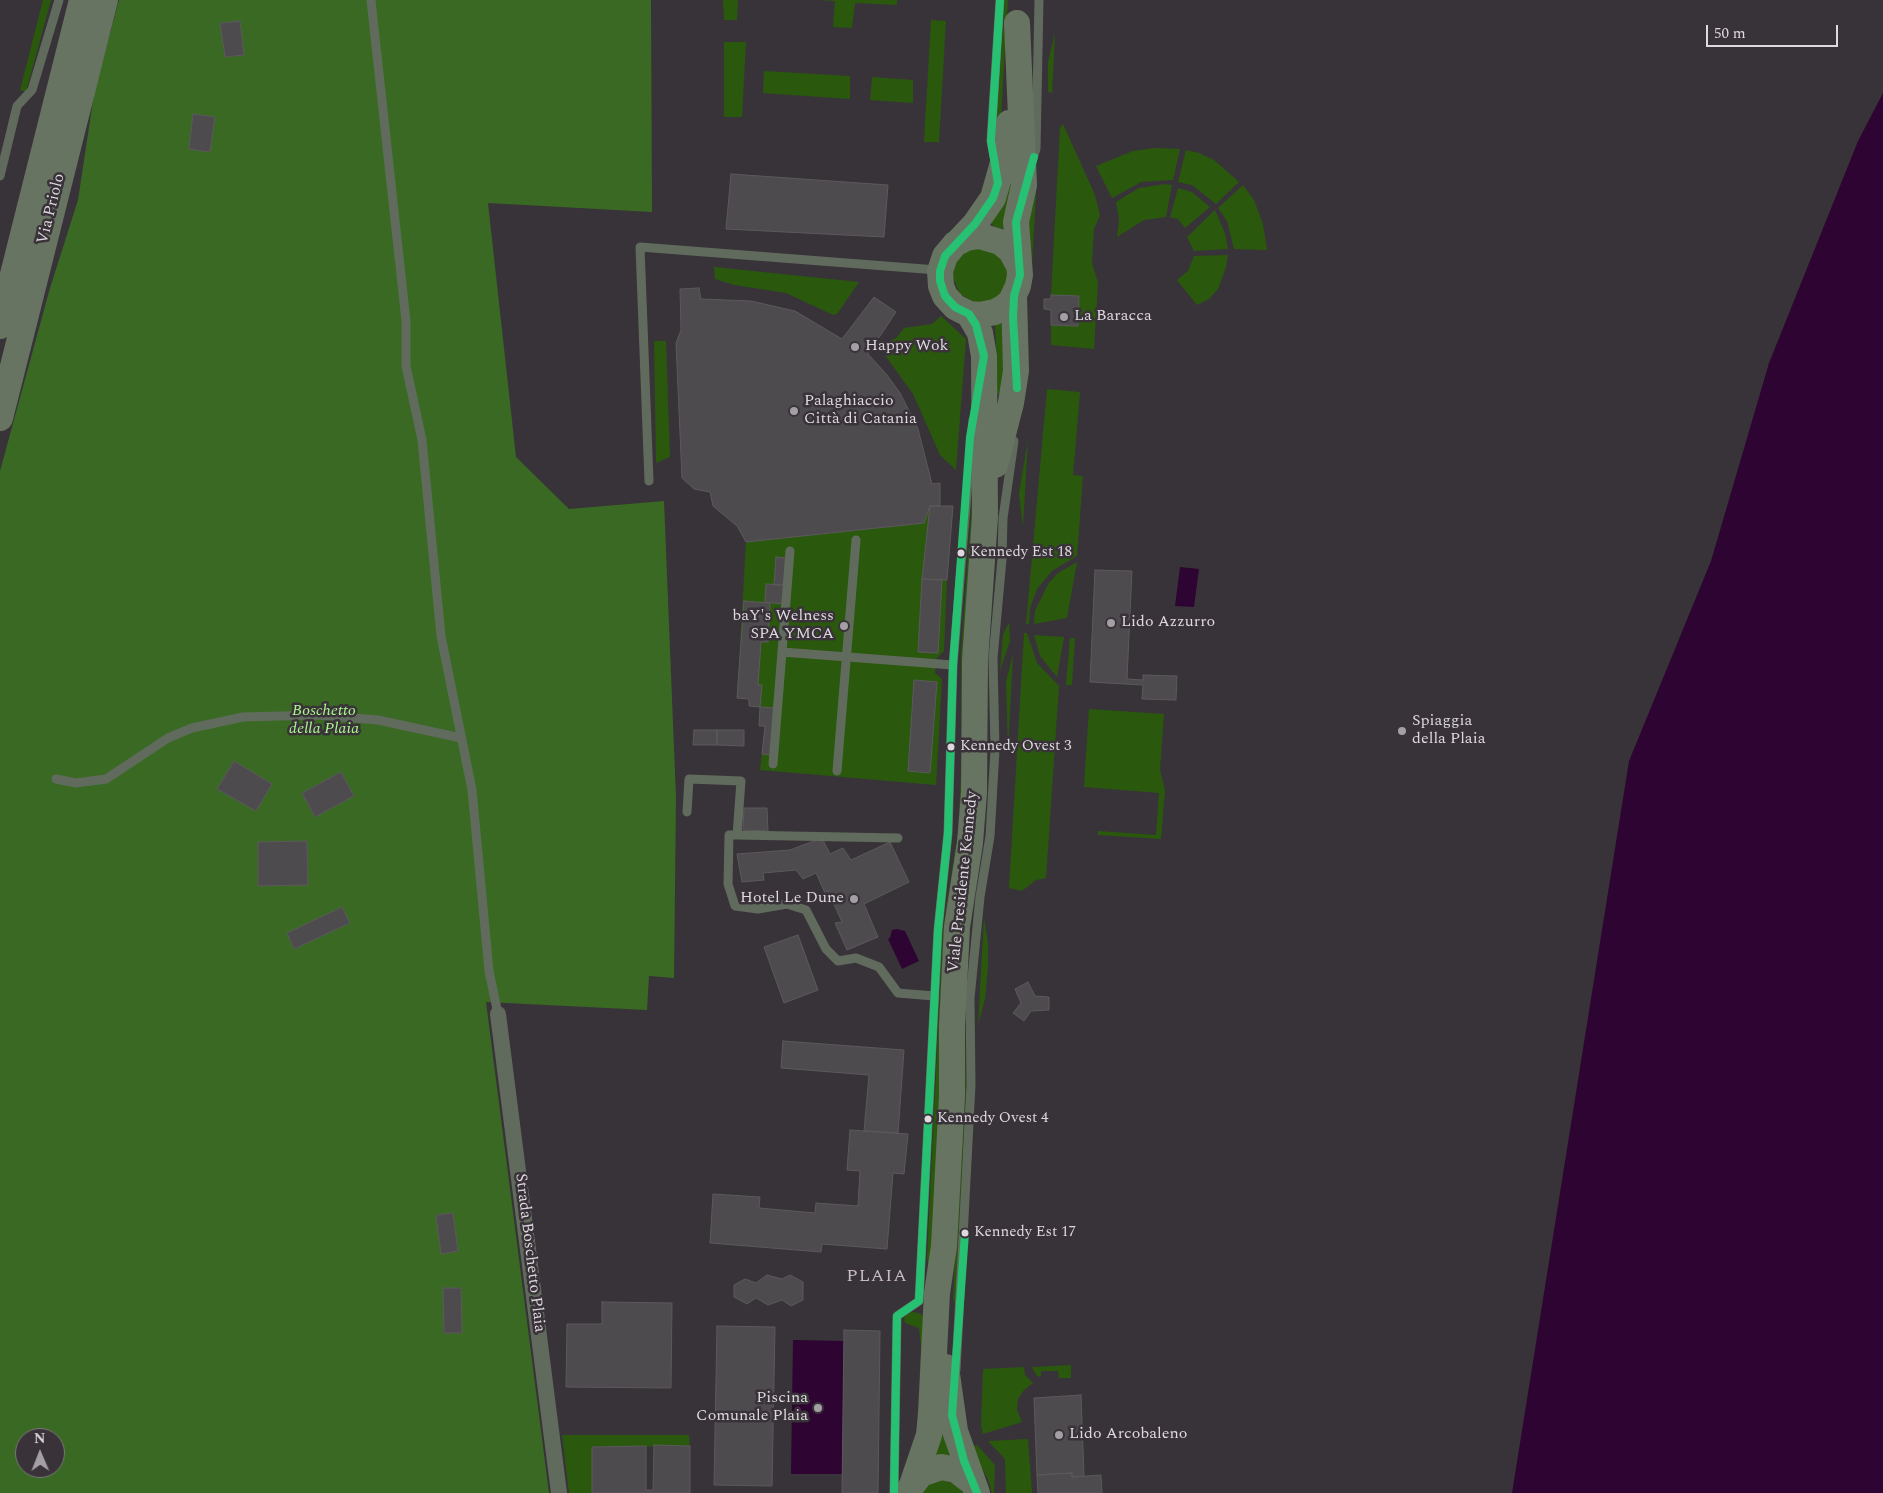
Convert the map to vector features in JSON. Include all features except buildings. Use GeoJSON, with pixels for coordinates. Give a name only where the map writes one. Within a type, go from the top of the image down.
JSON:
{"type":"FeatureCollection","features":[{"type":"Feature","properties":{"kind":"main road","name":"Via Priolo"},"geometry":{"type":"LineString","coordinates":[[0,326],[82,0]]}},
{"type":"Feature","properties":{"kind":"main road","name":"Via Priolo"},"geometry":{"type":"LineString","coordinates":[[0,418],[104,0]]}},
{"type":"Feature","properties":{"kind":"main road"},"geometry":{"type":"LineString","coordinates":[[1014,296],[1008,304],[995,312],[980,315],[969,314],[955,307],[945,296],[940,281],[940,271],[945,256],[993,198],[998,183],[1008,145],[1011,76],[1018,11]]}},
{"type":"Feature","properties":{"kind":"main road"},"geometry":{"type":"LineString","coordinates":[[985,517],[999,442],[1011,403],[1016,371],[1014,296],[1019,280],[1016,222],[1024,185],[1018,11]]}},
{"type":"Feature","properties":{"kind":"main road"},"geometry":{"type":"LineString","coordinates":[[959,241],[980,236],[994,238],[1006,246],[1018,264]]}},
{"type":"Feature","properties":{"kind":"main road"},"geometry":{"type":"LineString","coordinates":[[969,314],[980,333],[984,356],[985,517]]}},
{"type":"Feature","properties":{"kind":"main road","name":"Viale Presidente Kennedy"},"geometry":{"type":"LineString","coordinates":[[944,1246],[952,1096],[953,989],[957,927],[970,843],[974,793],[975,661],[985,517]]}},
{"type":"Feature","properties":{"kind":"main road"},"geometry":{"type":"LineString","coordinates":[[944,1246],[946,1293],[945,1349],[952,1415],[955,1431],[975,1488]]}},
{"type":"Feature","properties":{"kind":"main road"},"geometry":{"type":"LineString","coordinates":[[905,1489],[929,1435],[928,1297],[944,1246]]}},
{"type":"Feature","properties":{"kind":"main road"},"geometry":{"type":"LineString","coordinates":[[905,1489],[925,1472],[941,1467],[956,1470],[975,1488]]}},
{"type":"Feature","properties":{"kind":"street","name":"Strada Boschetto Plaia"},"geometry":{"type":"LineString","coordinates":[[498,1014],[559,1493]]}},
{"type":"Feature","properties":{"kind":"lane"},"geometry":{"type":"LineString","coordinates":[[0,176],[17,106],[32,90],[59,0]]}},
{"type":"Feature","properties":{"kind":"lane"},"geometry":{"type":"LineString","coordinates":[[371,0],[406,321],[406,366],[422,440],[442,636],[472,790],[489,971],[498,1014]]}},
{"type":"Feature","properties":{"kind":"lane"},"geometry":{"type":"LineString","coordinates":[[998,183],[991,141],[1000,0]]}},
{"type":"Feature","properties":{"kind":"lane"},"geometry":{"type":"LineString","coordinates":[[1024,185],[1036,149],[1039,0]]}},
{"type":"Feature","properties":{"kind":"lane"},"geometry":{"type":"LineString","coordinates":[[649,481],[640,247],[940,271]]}},
{"type":"Feature","properties":{"kind":"lane"},"geometry":{"type":"LineString","coordinates":[[905,1489],[897,1316],[928,1297],[934,996],[938,930],[948,833],[952,665],[970,437],[984,356]]}},
{"type":"Feature","properties":{"kind":"lane"},"geometry":{"type":"LineString","coordinates":[[952,1415],[963,1271],[971,1102],[970,998],[980,897],[990,836],[995,750],[993,658],[1002,559],[1003,518],[1017,403],[1016,371]]}},
{"type":"Feature","properties":{"kind":"lane"},"geometry":{"type":"LineString","coordinates":[[838,771],[856,540]]}},
{"type":"Feature","properties":{"kind":"lane"},"geometry":{"type":"LineString","coordinates":[[773,764],[790,551]]}},
{"type":"Feature","properties":{"kind":"lane"},"geometry":{"type":"LineString","coordinates":[[782,652],[952,665]]}},
{"type":"Feature","properties":{"kind":"lane"},"geometry":{"type":"LineString","coordinates":[[56,780],[76,783],[106,779],[168,738],[192,728],[243,717],[318,715],[378,720],[461,738]]}},
{"type":"Feature","properties":{"kind":"lane"},"geometry":{"type":"LineString","coordinates":[[687,812],[689,779],[741,781],[737,835]]}},
{"type":"Feature","properties":{"kind":"lane"},"geometry":{"type":"LineString","coordinates":[[898,838],[728,835],[728,884],[735,906],[758,908],[787,904],[806,910],[826,949],[838,961],[856,958],[880,967],[898,993],[934,996]]}},
{"type":"Feature","properties":{"kind":"green space"},"geometry":{"type":"Polygon","coordinates":[[[43,0],[51,0],[26,92],[20,90],[43,0]]]}},
{"type":"Feature","properties":{"kind":"green space","name":"Boschetto della Plaia"},"geometry":{"type":"Polygon","coordinates":[[[119,0],[651,0],[652,212],[488,203],[516,457],[569,509],[664,501],[676,797],[674,978],[649,976],[647,1010],[486,1002],[549,1493],[0,1493],[0,471],[50,288],[78,200],[94,94],[119,0]]]}},
{"type":"Feature","properties":{"kind":"green space"},"geometry":{"type":"Polygon","coordinates":[[[723,0],[738,0],[737,20],[724,20],[723,0]]]}},
{"type":"Feature","properties":{"kind":"green space"},"geometry":{"type":"Polygon","coordinates":[[[819,0],[897,0],[897,5],[855,3],[852,28],[833,27],[835,1],[819,0]]]}},
{"type":"Feature","properties":{"kind":"green space"},"geometry":{"type":"Polygon","coordinates":[[[1005,0],[1008,0],[1000,133],[996,133],[1005,0]]]}},
{"type":"Feature","properties":{"kind":"green space"},"geometry":{"type":"Polygon","coordinates":[[[931,20],[946,21],[939,142],[924,142],[931,20]]]}},
{"type":"Feature","properties":{"kind":"green space"},"geometry":{"type":"Polygon","coordinates":[[[1055,33],[1052,93],[1048,92],[1048,62],[1055,33]]]}},
{"type":"Feature","properties":{"kind":"green space"},"geometry":{"type":"Polygon","coordinates":[[[724,42],[746,42],[742,117],[724,117],[724,42]]]}},
{"type":"Feature","properties":{"kind":"green space"},"geometry":{"type":"Polygon","coordinates":[[[764,71],[850,76],[850,99],[763,93],[764,71]]]}},
{"type":"Feature","properties":{"kind":"green space"},"geometry":{"type":"Polygon","coordinates":[[[872,77],[913,80],[913,103],[870,100],[872,77]]]}},
{"type":"Feature","properties":{"kind":"green space"},"geometry":{"type":"Polygon","coordinates":[[[1063,124],[1095,195],[1100,215],[1094,229],[1092,263],[1098,283],[1094,349],[1051,345],[1051,325],[1078,326],[1079,296],[1051,295],[1060,128],[1063,124]]]}},
{"type":"Feature","properties":{"kind":"green space"},"geometry":{"type":"Polygon","coordinates":[[[1155,148],[1180,149],[1173,180],[1141,182],[1112,198],[1096,166],[1133,151],[1155,148]]]}},
{"type":"Feature","properties":{"kind":"green space"},"geometry":{"type":"Polygon","coordinates":[[[1186,150],[1199,153],[1214,160],[1239,182],[1216,204],[1192,185],[1178,182],[1186,150]]]}},
{"type":"Feature","properties":{"kind":"green space"},"geometry":{"type":"Polygon","coordinates":[[[1014,157],[1006,227],[1001,229],[993,226],[991,220],[1014,157]]]}},
{"type":"Feature","properties":{"kind":"green space"},"geometry":{"type":"Polygon","coordinates":[[[1037,177],[1032,264],[1025,245],[1037,177]]]}},
{"type":"Feature","properties":{"kind":"green space"},"geometry":{"type":"Polygon","coordinates":[[[1165,184],[1172,185],[1166,217],[1144,220],[1117,237],[1119,219],[1116,202],[1139,188],[1165,184]]]}},
{"type":"Feature","properties":{"kind":"green space"},"geometry":{"type":"Polygon","coordinates":[[[1243,185],[1254,200],[1263,224],[1267,250],[1234,249],[1227,221],[1218,208],[1243,185]]]}},
{"type":"Feature","properties":{"kind":"green space"},"geometry":{"type":"Polygon","coordinates":[[[1178,188],[1192,192],[1210,207],[1185,228],[1178,219],[1170,217],[1178,188]]]}},
{"type":"Feature","properties":{"kind":"green space"},"geometry":{"type":"Polygon","coordinates":[[[1215,210],[1225,233],[1228,249],[1194,251],[1187,237],[1215,210]]]}},
{"type":"Feature","properties":{"kind":"green space"},"geometry":{"type":"Polygon","coordinates":[[[987,247],[1008,263],[1007,289],[993,301],[976,303],[960,294],[953,278],[953,269],[957,261],[969,249],[987,247]]]}},
{"type":"Feature","properties":{"kind":"green space"},"geometry":{"type":"Polygon","coordinates":[[[1228,255],[1218,289],[1209,299],[1197,305],[1177,280],[1188,271],[1194,256],[1228,255]]]}},
{"type":"Feature","properties":{"kind":"green space"},"geometry":{"type":"Polygon","coordinates":[[[714,267],[859,282],[837,314],[833,315],[786,293],[734,285],[715,279],[714,267]]]}},
{"type":"Feature","properties":{"kind":"green space"},"geometry":{"type":"Polygon","coordinates":[[[941,316],[966,339],[956,470],[940,455],[913,394],[885,355],[887,342],[896,338],[904,328],[932,324],[941,316]]]}},
{"type":"Feature","properties":{"kind":"green space"},"geometry":{"type":"Polygon","coordinates":[[[1001,323],[1005,326],[1007,368],[999,395],[995,392],[997,363],[995,325],[1001,323]]]}},
{"type":"Feature","properties":{"kind":"green space"},"geometry":{"type":"Polygon","coordinates":[[[654,341],[666,341],[670,457],[656,463],[654,341]]]}},
{"type":"Feature","properties":{"kind":"green space"},"geometry":{"type":"Polygon","coordinates":[[[1047,389],[1080,392],[1073,475],[1083,476],[1077,556],[1052,571],[1037,589],[1030,608],[1029,624],[1026,624],[1047,389]]]}},
{"type":"Feature","properties":{"kind":"green space"},"geometry":{"type":"Polygon","coordinates":[[[1028,439],[1023,527],[1019,494],[1028,439]]]}},
{"type":"Feature","properties":{"kind":"green space"},"geometry":{"type":"Polygon","coordinates":[[[976,444],[964,755],[941,1081],[931,1270],[929,1271],[927,1257],[943,929],[958,832],[962,755],[961,654],[976,444]]]}},
{"type":"Feature","properties":{"kind":"green space","name":"baY's Welness SPA YMCA"},"geometry":{"type":"Polygon","coordinates":[[[930,506],[953,506],[944,651],[936,659],[935,673],[942,679],[936,785],[760,770],[765,726],[759,726],[760,707],[749,706],[749,699],[737,698],[746,542],[924,523],[930,506]]]}},
{"type":"Feature","properties":{"kind":"green space"},"geometry":{"type":"Polygon","coordinates":[[[1077,562],[1067,618],[1034,624],[1035,611],[1048,584],[1058,573],[1077,562]]]}},
{"type":"Feature","properties":{"kind":"green space"},"geometry":{"type":"Polygon","coordinates":[[[1009,622],[1010,641],[1000,671],[1003,635],[1009,622]]]}},
{"type":"Feature","properties":{"kind":"green space"},"geometry":{"type":"Polygon","coordinates":[[[1024,633],[1027,633],[1037,663],[1059,686],[1046,878],[1036,880],[1022,891],[1009,888],[1024,633]]]}},
{"type":"Feature","properties":{"kind":"green space"},"geometry":{"type":"Polygon","coordinates":[[[1034,635],[1064,637],[1057,677],[1040,656],[1034,635]]]}},
{"type":"Feature","properties":{"kind":"green space"},"geometry":{"type":"Polygon","coordinates":[[[1070,638],[1075,638],[1072,685],[1066,685],[1070,638]]]}},
{"type":"Feature","properties":{"kind":"green space"},"geometry":{"type":"Polygon","coordinates":[[[1013,654],[1008,748],[1006,682],[1013,654]]]}},
{"type":"Feature","properties":{"kind":"green space"},"geometry":{"type":"Polygon","coordinates":[[[1089,709],[1164,714],[1160,770],[1165,790],[1161,839],[1098,835],[1098,831],[1156,835],[1159,793],[1084,787],[1089,709]]]}},
{"type":"Feature","properties":{"kind":"green space"},"geometry":{"type":"Polygon","coordinates":[[[982,801],[985,801],[983,834],[967,949],[965,1018],[966,1090],[955,1304],[953,1299],[964,1090],[962,1018],[965,949],[980,834],[982,801]]]}},
{"type":"Feature","properties":{"kind":"green space"},"geometry":{"type":"Polygon","coordinates":[[[984,918],[988,943],[988,967],[985,999],[978,1025],[984,918]]]}},
{"type":"Feature","properties":{"kind":"green space"},"geometry":{"type":"Polygon","coordinates":[[[908,1313],[921,1314],[927,1321],[918,1449],[921,1347],[919,1328],[905,1323],[904,1318],[908,1313]]]}},
{"type":"Feature","properties":{"kind":"green space"},"geometry":{"type":"Polygon","coordinates":[[[1071,1365],[1071,1378],[1059,1378],[1058,1371],[1041,1371],[1041,1377],[1037,1376],[1032,1367],[1071,1365]]]}},
{"type":"Feature","properties":{"kind":"green space"},"geometry":{"type":"Polygon","coordinates":[[[1024,1367],[1025,1375],[1033,1383],[1024,1390],[1018,1399],[1017,1410],[1022,1422],[983,1434],[981,1425],[983,1369],[1024,1367]]]}},
{"type":"Feature","properties":{"kind":"green space"},"geometry":{"type":"Polygon","coordinates":[[[938,1420],[954,1458],[929,1459],[938,1420]]]}},
{"type":"Feature","properties":{"kind":"green space"},"geometry":{"type":"Polygon","coordinates":[[[562,1435],[689,1435],[690,1446],[593,1447],[592,1493],[569,1493],[562,1435]]]}},
{"type":"Feature","properties":{"kind":"green space"},"geometry":{"type":"Polygon","coordinates":[[[1028,1439],[1032,1493],[1006,1493],[1005,1459],[988,1441],[1028,1439]]]}},
{"type":"Feature","properties":{"kind":"green space"},"geometry":{"type":"Polygon","coordinates":[[[977,1445],[995,1465],[994,1493],[992,1493],[988,1479],[970,1447],[977,1445]]]}},
{"type":"Feature","properties":{"kind":"green space"},"geometry":{"type":"Polygon","coordinates":[[[940,1479],[957,1485],[963,1493],[921,1493],[931,1482],[940,1479]]]}},
{"type":"Feature","properties":{"kind":"shaded area"},"geometry":{"type":"Polygon","coordinates":[[[1883,93],[1883,1493],[1512,1493],[1629,761],[1711,561],[1769,363],[1858,141],[1883,93]]]}},
{"type":"Feature","properties":{"kind":"shaded area"},"geometry":{"type":"Polygon","coordinates":[[[1180,567],[1199,569],[1194,607],[1175,606],[1180,567]]]}},
{"type":"Feature","properties":{"kind":"shaded area"},"geometry":{"type":"Polygon","coordinates":[[[892,930],[905,931],[919,961],[902,969],[888,939],[892,930]]]}},
{"type":"Feature","properties":{"kind":"shaded area","name":"Piscina Comunale Plaia"},"geometry":{"type":"Polygon","coordinates":[[[793,1340],[844,1341],[842,1474],[791,1474],[793,1340]]]}},
{"type":"Feature","properties":{"kind":"transit line"},"geometry":{"type":"LineString","coordinates":[[894,1493],[897,1316],[919,1301],[938,930],[948,833],[953,665],[970,437],[984,356],[976,325],[969,314],[955,307],[945,296],[940,281],[940,271],[945,256],[975,224],[993,198],[998,183],[991,141],[1000,0]]}},
{"type":"Feature","properties":{"kind":"transit line"},"geometry":{"type":"LineString","coordinates":[[1017,388],[1013,317],[1014,296],[1020,275],[1016,222],[1034,157]]}},
{"type":"Feature","properties":{"kind":"transit line"},"geometry":{"type":"LineString","coordinates":[[965,1233],[952,1415],[964,1461],[977,1493]]}},
{"type":"Feature","properties":{"kind":"place","name":"La Baracca"},"geometry":{"type":"Point","coordinates":[1064,317]}},
{"type":"Feature","properties":{"kind":"place","name":"Happy Wok"},"geometry":{"type":"Point","coordinates":[855,347]}},
{"type":"Feature","properties":{"kind":"place","name":"Palaghiaccio Città di Catania"},"geometry":{"type":"Point","coordinates":[794,411]}},
{"type":"Feature","properties":{"kind":"place","name":"Kennedy Est 18"},"geometry":{"type":"Point","coordinates":[961,553]}},
{"type":"Feature","properties":{"kind":"place","name":"Lido Azzurro"},"geometry":{"type":"Point","coordinates":[1111,623]}},
{"type":"Feature","properties":{"kind":"place","name":"baY's Welness SPA YMCA"},"geometry":{"type":"Point","coordinates":[844,626]}},
{"type":"Feature","properties":{"kind":"place","name":"Spiaggia della Plaia"},"geometry":{"type":"Point","coordinates":[1402,731]}},
{"type":"Feature","properties":{"kind":"place","name":"Kennedy Ovest 3"},"geometry":{"type":"Point","coordinates":[951,747]}},
{"type":"Feature","properties":{"kind":"place","name":"Hotel Le Dune"},"geometry":{"type":"Point","coordinates":[854,899]}},
{"type":"Feature","properties":{"kind":"place","name":"Kennedy Ovest 4"},"geometry":{"type":"Point","coordinates":[928,1119]}},
{"type":"Feature","properties":{"kind":"place","name":"Kennedy Est 17"},"geometry":{"type":"Point","coordinates":[965,1233]}},
{"type":"Feature","properties":{"kind":"place","name":"Piscina Comunale Plaia"},"geometry":{"type":"Point","coordinates":[818,1408]}},
{"type":"Feature","properties":{"kind":"place","name":"Lido Arcobaleno"},"geometry":{"type":"Point","coordinates":[1059,1435]}},
{"type":"Feature","properties":{"kind":"district","name":"PLAIA"},"geometry":{"type":"Point","coordinates":[877,1277]}}]}
